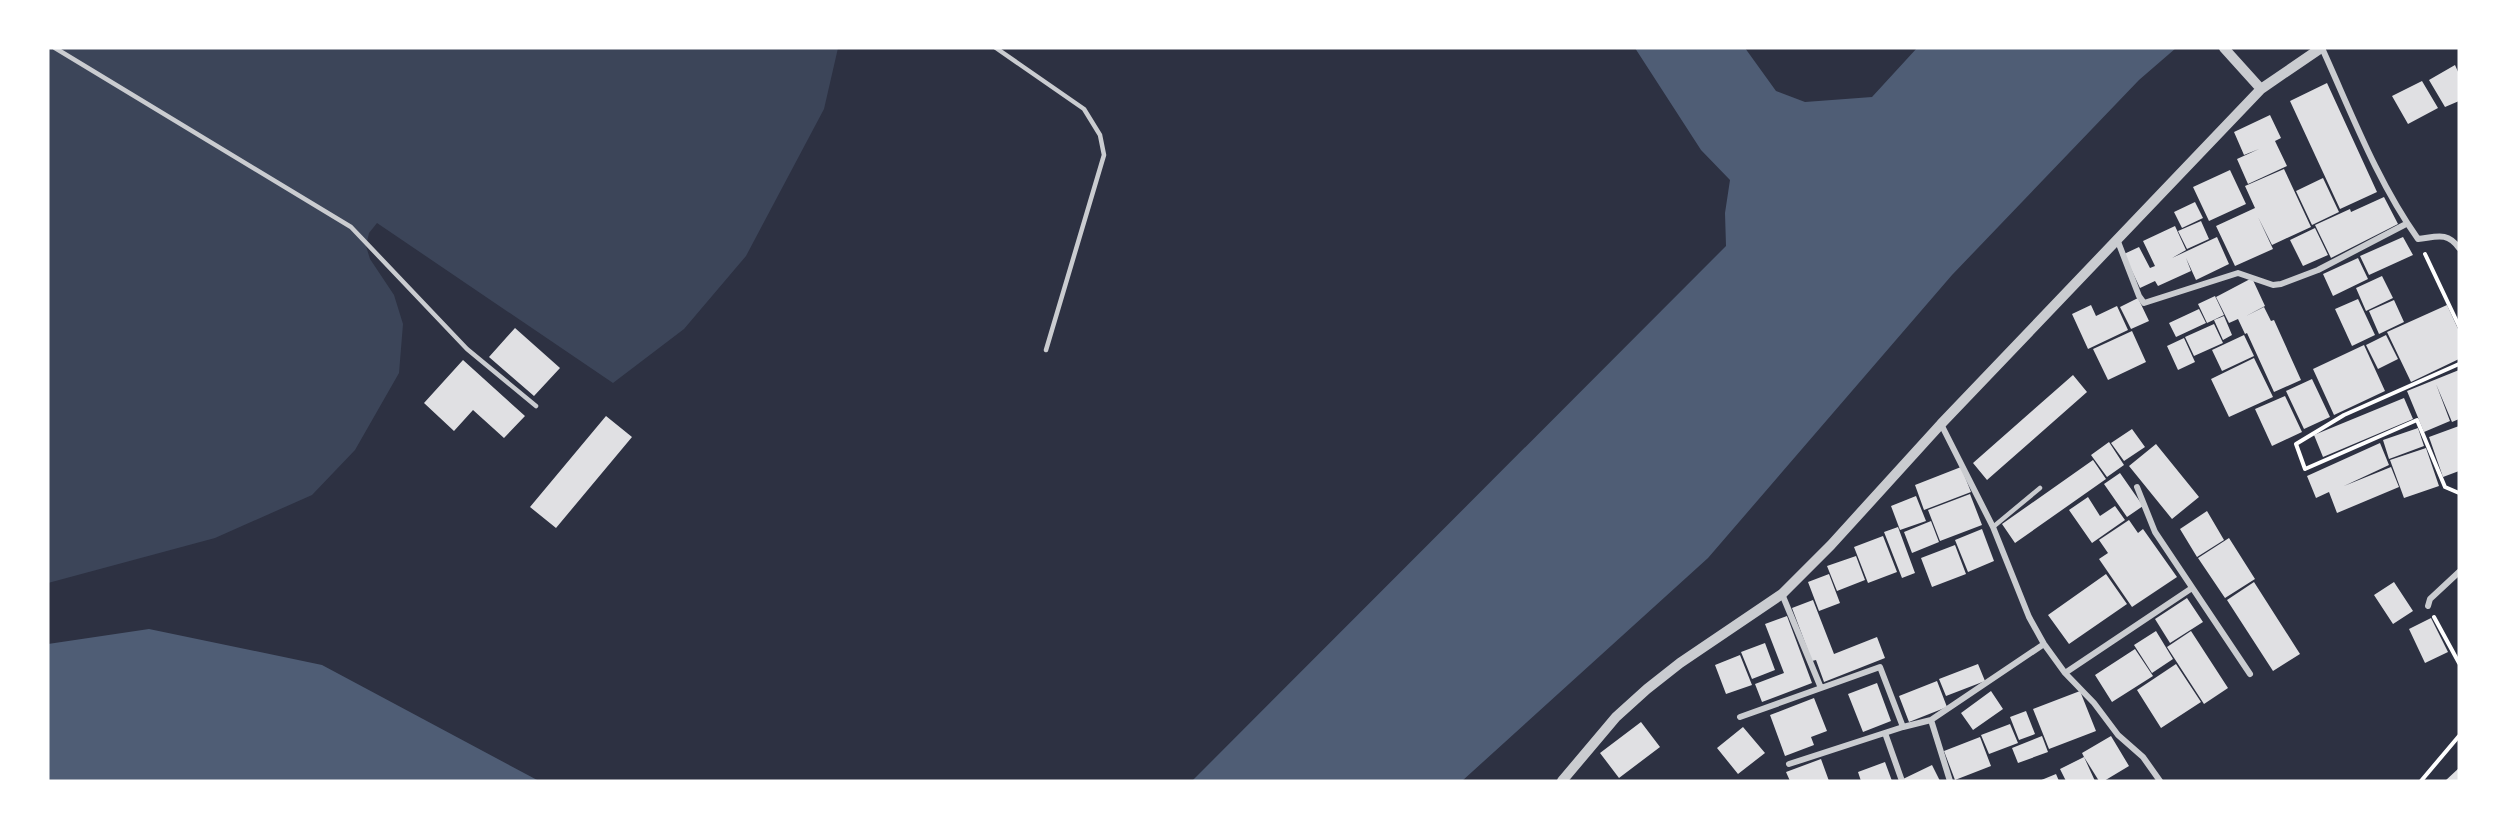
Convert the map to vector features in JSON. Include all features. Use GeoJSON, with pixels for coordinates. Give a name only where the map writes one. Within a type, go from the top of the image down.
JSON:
{"type":"FeatureCollection","features":[{"type":"Feature","properties":{"kind":"street"},"geometry":{"type":"LineString","coordinates":[[2224,48],[2261,89]]}},
{"type":"Feature","properties":{"kind":"street"},"geometry":{"type":"LineString","coordinates":[[1562,781],[1616,717],[1647,689],[1680,663],[1782,594],[2261,89],[2321,48],[2368,151],[2406,224],[2418,239],[2442,236],[2452,238],[2459,248]]}},
{"type":"Feature","properties":{"kind":"street"},"geometry":{"type":"LineString","coordinates":[[2117,239],[2139,296],[2144,303],[2238,273],[2273,285],[2281,284],[2318,270],[2406,224]]}},
{"type":"Feature","properties":{"kind":"street"},"geometry":{"type":"LineString","coordinates":[[1941,424],[1993,527],[2029,617],[2044,644],[2065,673],[2094,704],[2118,735],[2143,757],[2160,781]]}},
{"type":"Feature","properties":{"kind":"street"},"geometry":{"type":"LineString","coordinates":[[2137,487],[2155,532],[2250,674]]}},
{"type":"Feature","properties":{"kind":"street"},"geometry":{"type":"LineString","coordinates":[[2428,606],[2430,599],[2459,572]]}},
{"type":"Feature","properties":{"kind":"street"},"geometry":{"type":"LineString","coordinates":[[2065,673],[2192,588]]}},
{"type":"Feature","properties":{"kind":"street"},"geometry":{"type":"LineString","coordinates":[[1782,594],[1821,688]]}},
{"type":"Feature","properties":{"kind":"street"},"geometry":{"type":"LineString","coordinates":[[1789,764],[1931,720],[2044,644]]}},
{"type":"Feature","properties":{"kind":"street"},"geometry":{"type":"LineString","coordinates":[[1740,717],[1880,667],[1903,727]]}},
{"type":"Feature","properties":{"kind":"street"},"geometry":{"type":"LineString","coordinates":[[1931,720],[1950,781]]}},
{"type":"Feature","properties":{"kind":"street"},"geometry":{"type":"LineString","coordinates":[[1885,733],[1902,781]]}},
{"type":"Feature","properties":{"kind":"lane"},"geometry":{"type":"LineString","coordinates":[[55,48],[351,227],[467,350],[536,406]]}},
{"type":"Feature","properties":{"kind":"lane"},"geometry":{"type":"LineString","coordinates":[[996,48],[1084,109],[1100,135],[1104,154],[1046,350]]}},
{"type":"Feature","properties":{"kind":"lane"},"geometry":{"type":"LineString","coordinates":[[1993,527],[2040,488]]}},
{"type":"Feature","properties":{"kind":"path"},"geometry":{"type":"LineString","coordinates":[[2418,239],[2459,326]]}},
{"type":"Feature","properties":{"kind":"path"},"geometry":{"type":"LineString","coordinates":[[2459,364],[2344,415],[2296,444],[2305,470],[2417,420],[2445,487],[2459,493]]}},
{"type":"Feature","properties":{"kind":"path"},"geometry":{"type":"LineString","coordinates":[[2428,606],[2459,663]]}},
{"type":"Feature","properties":{"kind":"path"},"geometry":{"type":"LineString","coordinates":[[2421,781],[2459,736]]}},
{"type":"Feature","properties":{"kind":"shaded area"},"geometry":{"type":"Polygon","coordinates":[[[48,48],[838,48],[824,109],[746,256],[684,329],[613,383],[377,223],[369,233],[366,246],[370,259],[394,295],[403,324],[399,373],[355,450],[312,495],[215,538],[48,583],[48,48]]]}},
{"type":"Feature","properties":{"kind":"shaded area"},"geometry":{"type":"Polygon","coordinates":[[[1635,48],[1745,48],[1776,91],[1805,102],[1872,97],[1917,48],[2176,48],[2139,80],[1952,275],[1708,558],[1462,781],[1192,781],[1726,246],[1725,213],[1730,180],[1701,150],[1635,48]]]}},
{"type":"Feature","properties":{"kind":"shaded area"},"geometry":{"type":"Polygon","coordinates":[[[149,629],[322,665],[539,781],[48,781],[48,644],[149,629]]]}},
{"type":"Feature","properties":{"kind":"building"},"geometry":{"type":"Polygon","coordinates":[[[2455,65],[2459,74],[2459,101],[2445,107],[2429,80],[2455,65]]]}},
{"type":"Feature","properties":{"kind":"building"},"geometry":{"type":"Polygon","coordinates":[[[2422,81],[2438,108],[2408,124],[2392,96],[2422,81]]]}},
{"type":"Feature","properties":{"kind":"building"},"geometry":{"type":"Polygon","coordinates":[[[2327,83],[2377,192],[2340,209],[2290,101],[2327,83]]]}},
{"type":"Feature","properties":{"kind":"building"},"geometry":{"type":"Polygon","coordinates":[[[2270,115],[2281,138],[2275,141],[2287,166],[2248,184],[2237,159],[2259,149],[2244,155],[2234,132],[2270,115]]]}},
{"type":"Feature","properties":{"kind":"building"},"geometry":{"type":"Polygon","coordinates":[[[2284,169],[2311,227],[2272,245],[2258,217],[2273,249],[2235,266],[2216,226],[2255,208],[2245,186],[2284,169]]]}},
{"type":"Feature","properties":{"kind":"building"},"geometry":{"type":"Polygon","coordinates":[[[2230,170],[2246,204],[2209,221],[2193,187],[2230,170]]]}},
{"type":"Feature","properties":{"kind":"building"},"geometry":{"type":"Polygon","coordinates":[[[2323,178],[2339,212],[2312,225],[2296,191],[2323,178]]]}},
{"type":"Feature","properties":{"kind":"building"},"geometry":{"type":"Polygon","coordinates":[[[2384,197],[2398,224],[2331,258],[2315,225],[2384,197]]]}},
{"type":"Feature","properties":{"kind":"building"},"geometry":{"type":"Polygon","coordinates":[[[2195,202],[2203,218],[2182,228],[2174,212],[2195,202]]]}},
{"type":"Feature","properties":{"kind":"building"},"geometry":{"type":"Polygon","coordinates":[[[2201,221],[2209,239],[2187,249],[2178,231],[2201,221]]]}},
{"type":"Feature","properties":{"kind":"building"},"geometry":{"type":"Polygon","coordinates":[[[2175,226],[2186,250],[2172,258],[2217,237],[2229,264],[2196,280],[2186,258],[2191,271],[2158,286],[2155,281],[2140,288],[2124,254],[2139,247],[2150,268],[2155,266],[2143,241],[2175,226]]]}},
{"type":"Feature","properties":{"kind":"building"},"geometry":{"type":"Polygon","coordinates":[[[2315,228],[2328,255],[2303,266],[2290,240],[2315,228]]]}},
{"type":"Feature","properties":{"kind":"building"},"geometry":{"type":"Polygon","coordinates":[[[2403,237],[2413,255],[2369,275],[2360,256],[2403,237]]]}},
{"type":"Feature","properties":{"kind":"building"},"geometry":{"type":"Polygon","coordinates":[[[2358,258],[2368,279],[2333,296],[2323,274],[2358,258]]]}},
{"type":"Feature","properties":{"kind":"building"},"geometry":{"type":"Polygon","coordinates":[[[2382,276],[2393,298],[2366,311],[2356,288],[2382,276]]]}},
{"type":"Feature","properties":{"kind":"building"},"geometry":{"type":"Polygon","coordinates":[[[2252,278],[2265,306],[2246,316],[2264,307],[2271,321],[2274,320],[2301,380],[2274,392],[2247,333],[2245,334],[2238,319],[2229,323],[2216,297],[2252,278]]]}},
{"type":"Feature","properties":{"kind":"building"},"geometry":{"type":"Polygon","coordinates":[[[2215,296],[2224,315],[2207,323],[2198,304],[2215,296]]]}},
{"type":"Feature","properties":{"kind":"building"},"geometry":{"type":"Polygon","coordinates":[[[2138,298],[2149,321],[2131,329],[2120,307],[2138,298]]]}},
{"type":"Feature","properties":{"kind":"building"},"geometry":{"type":"Polygon","coordinates":[[[2358,299],[2375,335],[2352,346],[2335,309],[2358,299]]]}},
{"type":"Feature","properties":{"kind":"building"},"geometry":{"type":"Polygon","coordinates":[[[2394,300],[2404,322],[2379,334],[2369,311],[2394,300]]]}},
{"type":"Feature","properties":{"kind":"building"},"geometry":{"type":"Polygon","coordinates":[[[2091,305],[2096,316],[2117,306],[2128,330],[2088,349],[2072,314],[2091,305]]]}},
{"type":"Feature","properties":{"kind":"building"},"geometry":{"type":"Polygon","coordinates":[[[2447,305],[2459,331],[2459,359],[2411,382],[2387,332],[2447,305]]]}},
{"type":"Feature","properties":{"kind":"building"},"geometry":{"type":"Polygon","coordinates":[[[2199,309],[2206,323],[2176,337],[2169,323],[2199,309]]]}},
{"type":"Feature","properties":{"kind":"building"},"geometry":{"type":"Polygon","coordinates":[[[2224,316],[2232,335],[2223,340],[2214,320],[2224,316]]]}},
{"type":"Feature","properties":{"kind":"building"},"geometry":{"type":"Polygon","coordinates":[[[2214,324],[2223,343],[2194,356],[2185,337],[2214,324]]]}},
{"type":"Feature","properties":{"kind":"building"},"geometry":{"type":"Polygon","coordinates":[[[515,328],[560,368],[534,396],[489,357],[515,328]]]}},
{"type":"Feature","properties":{"kind":"building"},"geometry":{"type":"Polygon","coordinates":[[[2132,331],[2146,362],[2108,380],[2093,349],[2132,331]]]}},
{"type":"Feature","properties":{"kind":"building"},"geometry":{"type":"Polygon","coordinates":[[[2244,335],[2254,356],[2222,371],[2212,350],[2244,335]]]}},
{"type":"Feature","properties":{"kind":"building"},"geometry":{"type":"Polygon","coordinates":[[[2386,335],[2398,359],[2378,369],[2366,345],[2386,335]]]}},
{"type":"Feature","properties":{"kind":"building"},"geometry":{"type":"Polygon","coordinates":[[[2184,338],[2195,362],[2178,370],[2167,346],[2184,338]]]}},
{"type":"Feature","properties":{"kind":"building"},"geometry":{"type":"Polygon","coordinates":[[[2364,345],[2385,391],[2334,415],[2313,369],[2364,345]]]}},
{"type":"Feature","properties":{"kind":"building"},"geometry":{"type":"Polygon","coordinates":[[[2254,358],[2273,397],[2229,417],[2211,379],[2254,358]]]}},
{"type":"Feature","properties":{"kind":"building"},"geometry":{"type":"Polygon","coordinates":[[[463,360],[525,416],[504,438],[473,410],[454,431],[424,403],[463,360]]]}},
{"type":"Feature","properties":{"kind":"building"},"geometry":{"type":"Polygon","coordinates":[[[2459,370],[2459,419],[2452,422],[2436,384],[2450,421],[2424,432],[2407,391],[2459,370]]]}},
{"type":"Feature","properties":{"kind":"building"},"geometry":{"type":"Polygon","coordinates":[[[2073,375],[2087,392],[1987,480],[1973,463],[2073,375]]]}},
{"type":"Feature","properties":{"kind":"building"},"geometry":{"type":"Polygon","coordinates":[[[2312,379],[2330,417],[2304,429],[2286,391],[2312,379]]]}},
{"type":"Feature","properties":{"kind":"building"},"geometry":{"type":"Polygon","coordinates":[[[2285,396],[2302,432],[2272,446],[2255,409],[2285,396]]]}},
{"type":"Feature","properties":{"kind":"building"},"geometry":{"type":"Polygon","coordinates":[[[2404,398],[2413,419],[2323,457],[2314,435],[2404,398]]]}},
{"type":"Feature","properties":{"kind":"building"},"geometry":{"type":"Polygon","coordinates":[[[606,416],[632,437],[556,528],[530,507],[606,416]]]}},
{"type":"Feature","properties":{"kind":"building"},"geometry":{"type":"Polygon","coordinates":[[[2459,426],[2459,471],[2443,477],[2429,437],[2459,426]]]}},
{"type":"Feature","properties":{"kind":"building"},"geometry":{"type":"Polygon","coordinates":[[[2418,428],[2424,446],[2389,459],[2383,440],[2418,428]]]}},
{"type":"Feature","properties":{"kind":"building"},"geometry":{"type":"Polygon","coordinates":[[[2132,429],[2145,447],[2124,461],[2111,443],[2132,429]]]}},
{"type":"Feature","properties":{"kind":"building"},"geometry":{"type":"Polygon","coordinates":[[[2109,442],[2124,465],[2107,477],[2091,455],[2109,442]]]}},
{"type":"Feature","properties":{"kind":"building"},"geometry":{"type":"Polygon","coordinates":[[[2380,443],[2389,465],[2344,486],[2391,467],[2399,487],[2337,513],[2329,492],[2316,498],[2307,476],[2380,443]]]}},
{"type":"Feature","properties":{"kind":"building"},"geometry":{"type":"Polygon","coordinates":[[[2156,444],[2199,497],[2172,519],[2129,466],[2156,444]]]}},
{"type":"Feature","properties":{"kind":"building"},"geometry":{"type":"Polygon","coordinates":[[[2426,448],[2439,486],[2404,498],[2390,460],[2426,448]]]}},
{"type":"Feature","properties":{"kind":"building"},"geometry":{"type":"Polygon","coordinates":[[[2093,460],[2106,479],[2015,543],[2002,524],[2093,460]]]}},
{"type":"Feature","properties":{"kind":"building"},"geometry":{"type":"Polygon","coordinates":[[[1961,467],[1971,492],[1924,510],[1915,485],[1961,467]]]}},
{"type":"Feature","properties":{"kind":"building"},"geometry":{"type":"Polygon","coordinates":[[[2120,473],[2143,506],[2127,517],[2104,484],[2120,473]]]}},
{"type":"Feature","properties":{"kind":"building"},"geometry":{"type":"Polygon","coordinates":[[[1970,494],[1982,525],[1940,541],[1928,510],[1970,494]]]}},
{"type":"Feature","properties":{"kind":"building"},"geometry":{"type":"Polygon","coordinates":[[[1916,496],[1926,521],[1900,530],[1891,506],[1916,496]]]}},
{"type":"Feature","properties":{"kind":"building"},"geometry":{"type":"Polygon","coordinates":[[[2088,497],[2100,516],[2115,506],[2125,520],[2092,543],[2069,510],[2088,497]]]}},
{"type":"Feature","properties":{"kind":"building"},"geometry":{"type":"Polygon","coordinates":[[[2207,511],[2224,540],[2197,557],[2180,529],[2207,511]]]}},
{"type":"Feature","properties":{"kind":"building"},"geometry":{"type":"Polygon","coordinates":[[[2129,520],[2138,533],[2143,529],[2177,577],[2132,607],[2099,559],[2108,553],[2099,540],[2129,520]]]}},
{"type":"Feature","properties":{"kind":"building"},"geometry":{"type":"Polygon","coordinates":[[[1931,521],[1939,542],[1912,553],[1904,532],[1931,521]]]}},
{"type":"Feature","properties":{"kind":"building"},"geometry":{"type":"Polygon","coordinates":[[[1898,527],[1915,573],[1902,578],[1884,532],[1898,527]]]}},
{"type":"Feature","properties":{"kind":"building"},"geometry":{"type":"Polygon","coordinates":[[[1982,529],[1994,561],[1968,572],[1955,540],[1982,529]]]}},
{"type":"Feature","properties":{"kind":"building"},"geometry":{"type":"Polygon","coordinates":[[[1883,536],[1897,572],[1868,583],[1854,547],[1883,536]]]}},
{"type":"Feature","properties":{"kind":"building"},"geometry":{"type":"Polygon","coordinates":[[[2229,538],[2255,579],[2225,598],[2198,558],[2229,538]]]}},
{"type":"Feature","properties":{"kind":"building"},"geometry":{"type":"Polygon","coordinates":[[[1955,545],[1966,574],[1932,587],[1921,558],[1955,545]]]}},
{"type":"Feature","properties":{"kind":"building"},"geometry":{"type":"Polygon","coordinates":[[[1856,556],[1865,580],[1837,591],[1827,566],[1856,556]]]}},
{"type":"Feature","properties":{"kind":"building"},"geometry":{"type":"Polygon","coordinates":[[[1829,574],[1840,603],[1819,611],[1808,582],[1829,574]]]}},
{"type":"Feature","properties":{"kind":"building"},"geometry":{"type":"Polygon","coordinates":[[[2106,574],[2127,604],[2069,644],[2048,615],[2106,574]]]}},
{"type":"Feature","properties":{"kind":"building"},"geometry":{"type":"Polygon","coordinates":[[[2254,582],[2300,654],[2273,671],[2227,600],[2254,582]]]}},
{"type":"Feature","properties":{"kind":"building"},"geometry":{"type":"Polygon","coordinates":[[[2394,582],[2413,611],[2393,624],[2374,595],[2394,582]]]}},
{"type":"Feature","properties":{"kind":"building"},"geometry":{"type":"Polygon","coordinates":[[[2187,598],[2203,622],[2170,643],[2155,619],[2187,598]]]}},
{"type":"Feature","properties":{"kind":"building"},"geometry":{"type":"Polygon","coordinates":[[[1813,600],[1834,654],[1877,637],[1885,658],[1824,682],[1816,660],[1812,661],[1792,608],[1813,600]]]}},
{"type":"Feature","properties":{"kind":"building"},"geometry":{"type":"Polygon","coordinates":[[[1787,616],[1812,683],[1762,702],[1755,684],[1784,673],[1765,624],[1787,616]]]}},
{"type":"Feature","properties":{"kind":"building"},"geometry":{"type":"Polygon","coordinates":[[[2431,618],[2448,652],[2425,663],[2409,629],[2431,618]]]}},
{"type":"Feature","properties":{"kind":"building"},"geometry":{"type":"Polygon","coordinates":[[[2156,631],[2173,659],[2152,673],[2134,645],[2156,631]]]}},
{"type":"Feature","properties":{"kind":"building"},"geometry":{"type":"Polygon","coordinates":[[[2191,631],[2228,688],[2204,704],[2167,647],[2191,631]]]}},
{"type":"Feature","properties":{"kind":"building"},"geometry":{"type":"Polygon","coordinates":[[[1765,643],[1775,670],[1752,679],[1741,652],[1765,643]]]}},
{"type":"Feature","properties":{"kind":"building"},"geometry":{"type":"Polygon","coordinates":[[[2135,649],[2153,676],[2112,702],[2095,675],[2135,649]]]}},
{"type":"Feature","properties":{"kind":"building"},"geometry":{"type":"Polygon","coordinates":[[[1740,655],[1752,685],[1726,694],[1715,665],[1740,655]]]}},
{"type":"Feature","properties":{"kind":"building"},"geometry":{"type":"Polygon","coordinates":[[[1978,664],[1985,681],[1946,696],[1939,679],[1978,664]]]}},
{"type":"Feature","properties":{"kind":"building"},"geometry":{"type":"Polygon","coordinates":[[[2176,664],[2201,702],[2161,728],[2137,690],[2176,664]]]}},
{"type":"Feature","properties":{"kind":"building"},"geometry":{"type":"Polygon","coordinates":[[[1937,681],[1947,707],[1909,722],[1899,696],[1937,681]]]}},
{"type":"Feature","properties":{"kind":"building"},"geometry":{"type":"Polygon","coordinates":[[[1877,683],[1891,721],[1863,732],[1848,694],[1877,683]]]}},
{"type":"Feature","properties":{"kind":"building"},"geometry":{"type":"Polygon","coordinates":[[[1991,691],[2003,709],[1973,730],[1961,713],[1991,691]]]}},
{"type":"Feature","properties":{"kind":"building"},"geometry":{"type":"Polygon","coordinates":[[[2080,691],[2096,731],[2049,749],[2033,709],[2080,691]]]}},
{"type":"Feature","properties":{"kind":"building"},"geometry":{"type":"Polygon","coordinates":[[[1814,698],[1827,731],[1811,737],[1814,745],[1785,756],[1770,715],[1814,698]]]}},
{"type":"Feature","properties":{"kind":"building"},"geometry":{"type":"Polygon","coordinates":[[[2026,711],[2035,734],[2019,740],[2010,717],[2026,711]]]}},
{"type":"Feature","properties":{"kind":"building"},"geometry":{"type":"Polygon","coordinates":[[[1641,722],[1660,747],[1619,778],[1600,753],[1641,722]]]}},
{"type":"Feature","properties":{"kind":"building"},"geometry":{"type":"Polygon","coordinates":[[[2010,724],[2018,743],[1989,754],[1981,735],[2010,724]]]}},
{"type":"Feature","properties":{"kind":"building"},"geometry":{"type":"Polygon","coordinates":[[[1743,727],[1765,753],[1738,774],[1717,748],[1743,727]]]}},
{"type":"Feature","properties":{"kind":"building"},"geometry":{"type":"Polygon","coordinates":[[[2042,736],[2048,752],[2018,763],[2012,748],[2042,736]]]}},
{"type":"Feature","properties":{"kind":"building"},"geometry":{"type":"Polygon","coordinates":[[[2111,736],[2129,766],[2104,781],[2099,781],[2082,753],[2111,736]]]}},
{"type":"Feature","properties":{"kind":"building"},"geometry":{"type":"Polygon","coordinates":[[[1980,737],[1991,766],[1955,780],[1944,751],[1980,737]]]}},
{"type":"Feature","properties":{"kind":"building"},"geometry":{"type":"Polygon","coordinates":[[[2084,757],[2095,781],[2066,781],[2060,769],[2084,757]]]}},
{"type":"Feature","properties":{"kind":"building"},"geometry":{"type":"Polygon","coordinates":[[[1821,759],[1829,781],[1790,781],[1786,772],[1821,759]]]}},
{"type":"Feature","properties":{"kind":"building"},"geometry":{"type":"Polygon","coordinates":[[[1885,762],[1892,781],[1861,781],[1858,772],[1885,762]]]}},
{"type":"Feature","properties":{"kind":"building"},"geometry":{"type":"Polygon","coordinates":[[[1932,765],[1940,781],[1904,781],[1903,779],[1932,765]]]}},
{"type":"Feature","properties":{"kind":"building"},"geometry":{"type":"Polygon","coordinates":[[[2459,768],[2459,781],[2445,781],[2459,768]]]}},
{"type":"Feature","properties":{"kind":"building"},"geometry":{"type":"Polygon","coordinates":[[[2056,774],[2059,781],[2039,781],[2056,774]]]}}]}
